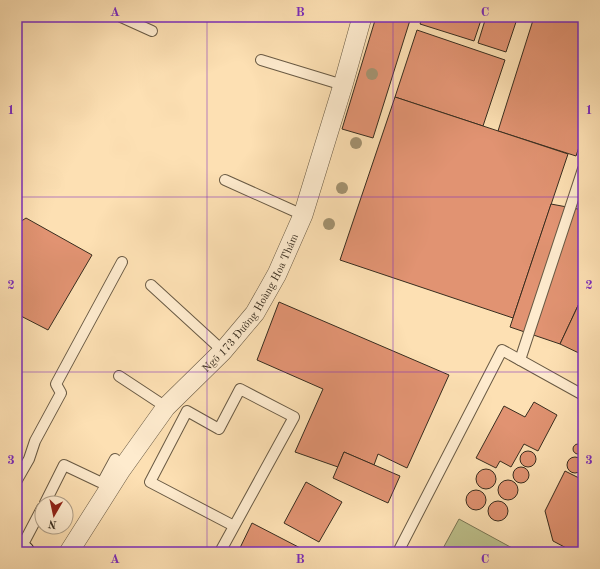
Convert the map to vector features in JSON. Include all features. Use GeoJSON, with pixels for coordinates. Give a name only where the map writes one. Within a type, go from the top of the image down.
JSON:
{"type":"FeatureCollection","features":[{"type":"Feature","properties":{"kind":"street","name":"Ngõ 173 Đường Hoàng Hoa Thám"},"geometry":{"type":"LineString","coordinates":[[69,552],[121,470],[166,407],[223,351],[254,314],[277,274],[303,215],[343,85],[362,17]]}},
{"type":"Feature","properties":{"kind":"lane"},"geometry":{"type":"LineString","coordinates":[[121,17],[152,31]]}},
{"type":"Feature","properties":{"kind":"lane"},"geometry":{"type":"LineString","coordinates":[[262,60],[343,85]]}},
{"type":"Feature","properties":{"kind":"lane"},"geometry":{"type":"LineString","coordinates":[[520,360],[583,169]]}},
{"type":"Feature","properties":{"kind":"lane"},"geometry":{"type":"LineString","coordinates":[[225,180],[303,215]]}},
{"type":"Feature","properties":{"kind":"lane"},"geometry":{"type":"LineString","coordinates":[[17,480],[29,460],[35,441],[61,393],[56,384],[122,262]]}},
{"type":"Feature","properties":{"kind":"lane"},"geometry":{"type":"LineString","coordinates":[[151,286],[223,351]]}},
{"type":"Feature","properties":{"kind":"lane"},"geometry":{"type":"LineString","coordinates":[[398,552],[502,350],[583,394]]}},
{"type":"Feature","properties":{"kind":"lane"},"geometry":{"type":"LineString","coordinates":[[118,376],[166,407]]}},
{"type":"Feature","properties":{"kind":"lane"},"geometry":{"type":"LineString","coordinates":[[220,552],[294,417],[240,389],[219,428],[187,411],[150,482],[234,526]]}},
{"type":"Feature","properties":{"kind":"lane"},"geometry":{"type":"LineString","coordinates":[[49,495],[64,465],[102,483],[115,459]]}},
{"type":"Feature","properties":{"kind":"lane"},"geometry":{"type":"LineString","coordinates":[[20,550],[34,523]]}},
{"type":"Feature","properties":{"kind":"green space"},"geometry":{"type":"Polygon","coordinates":[[[459,519],[514,549],[519,552],[441,552],[459,519]]]}},
{"type":"Feature","properties":{"kind":"building"},"geometry":{"type":"Polygon","coordinates":[[[376,17],[411,17],[373,138],[342,129],[376,17]]]}},
{"type":"Feature","properties":{"kind":"building"},"geometry":{"type":"Polygon","coordinates":[[[423,17],[482,17],[474,41],[420,24],[423,17]]]}},
{"type":"Feature","properties":{"kind":"building"},"geometry":{"type":"Polygon","coordinates":[[[486,17],[501,17],[516,22],[506,52],[478,43],[486,17]]]}},
{"type":"Feature","properties":{"kind":"building"},"geometry":{"type":"Polygon","coordinates":[[[534,17],[583,17],[583,135],[576,156],[498,131],[534,17]]]}},
{"type":"Feature","properties":{"kind":"building"},"geometry":{"type":"Polygon","coordinates":[[[417,30],[505,60],[483,126],[395,97],[417,30]]]}},
{"type":"Feature","properties":{"kind":"building"},"geometry":{"type":"Polygon","coordinates":[[[395,97],[568,154],[513,318],[340,260],[395,97]]]}},
{"type":"Feature","properties":{"kind":"building"},"geometry":{"type":"Polygon","coordinates":[[[551,204],[583,210],[583,295],[560,344],[510,327],[551,204]]]}},
{"type":"Feature","properties":{"kind":"building"},"geometry":{"type":"Polygon","coordinates":[[[26,218],[92,255],[48,330],[17,314],[17,224],[26,218]]]}},
{"type":"Feature","properties":{"kind":"building"},"geometry":{"type":"Polygon","coordinates":[[[583,295],[583,355],[560,344],[583,295]]]}},
{"type":"Feature","properties":{"kind":"building"},"geometry":{"type":"Polygon","coordinates":[[[279,302],[449,375],[407,468],[378,454],[374,465],[344,452],[338,467],[295,452],[323,389],[257,360],[279,302]]]}},
{"type":"Feature","properties":{"kind":"building"},"geometry":{"type":"Polygon","coordinates":[[[534,402],[557,415],[538,451],[524,444],[511,467],[500,461],[496,468],[476,458],[504,406],[525,417],[534,402]]]}},
{"type":"Feature","properties":{"kind":"building"},"geometry":{"type":"Polygon","coordinates":[[[576,444],[580,444],[582,445],[582,453],[576,454],[573,451],[573,447],[576,444]]]}},
{"type":"Feature","properties":{"kind":"building"},"geometry":{"type":"Polygon","coordinates":[[[528,451],[535,456],[536,459],[531,466],[528,467],[521,462],[520,459],[525,452],[528,451]]]}},
{"type":"Feature","properties":{"kind":"building"},"geometry":{"type":"Polygon","coordinates":[[[344,452],[400,476],[388,503],[333,478],[344,452]]]}},
{"type":"Feature","properties":{"kind":"building"},"geometry":{"type":"Polygon","coordinates":[[[572,457],[578,457],[583,462],[581,471],[578,473],[572,473],[567,468],[567,462],[572,457]]]}},
{"type":"Feature","properties":{"kind":"building"},"geometry":{"type":"Polygon","coordinates":[[[521,467],[528,472],[529,475],[524,482],[521,483],[514,478],[513,475],[518,468],[521,467]]]}},
{"type":"Feature","properties":{"kind":"building"},"geometry":{"type":"Polygon","coordinates":[[[486,469],[493,472],[496,479],[493,486],[486,489],[479,486],[476,479],[479,472],[486,469]]]}},
{"type":"Feature","properties":{"kind":"building"},"geometry":{"type":"Polygon","coordinates":[[[565,471],[583,480],[583,552],[574,552],[553,541],[545,511],[565,471]]]}},
{"type":"Feature","properties":{"kind":"building"},"geometry":{"type":"Polygon","coordinates":[[[508,480],[515,483],[518,490],[515,497],[508,500],[501,497],[498,490],[501,483],[508,480]]]}},
{"type":"Feature","properties":{"kind":"building"},"geometry":{"type":"Polygon","coordinates":[[[306,482],[342,502],[319,542],[284,523],[306,482]]]}},
{"type":"Feature","properties":{"kind":"building"},"geometry":{"type":"Polygon","coordinates":[[[476,490],[483,493],[486,500],[483,507],[476,510],[469,507],[466,500],[469,493],[476,490]]]}},
{"type":"Feature","properties":{"kind":"building"},"geometry":{"type":"Polygon","coordinates":[[[498,501],[505,504],[508,511],[505,518],[498,521],[491,518],[488,511],[491,504],[498,501]]]}},
{"type":"Feature","properties":{"kind":"building"},"geometry":{"type":"Polygon","coordinates":[[[252,523],[308,552],[238,552],[252,523]]]}}]}
